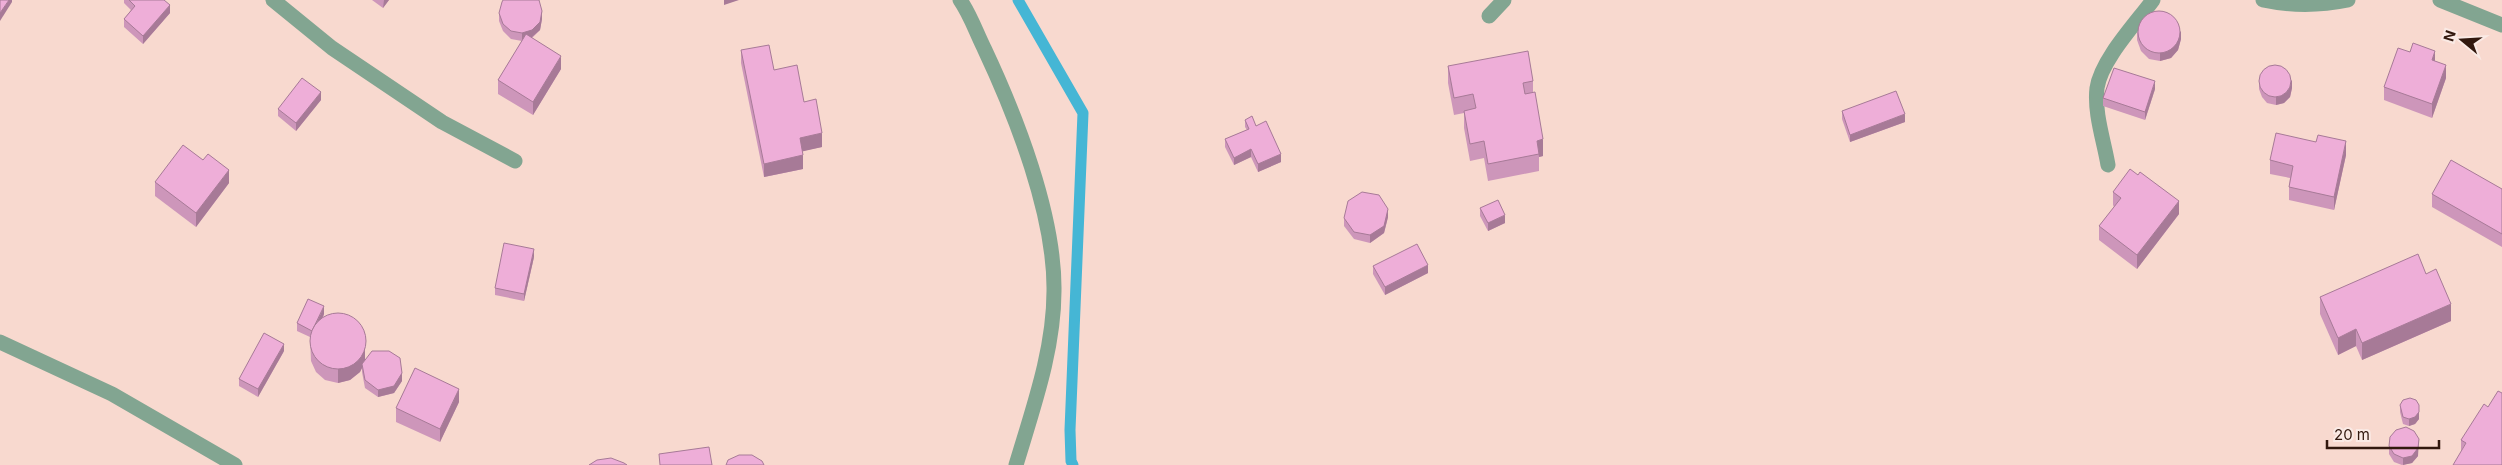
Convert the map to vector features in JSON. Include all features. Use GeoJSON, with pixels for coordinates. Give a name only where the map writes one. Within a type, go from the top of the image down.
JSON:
{"type":"FeatureCollection","features":[{"type":"Feature","properties":{"kind":"street"},"geometry":{"type":"LineString","coordinates":[[273,0],[332,48],[442,122],[515,161]]}},
{"type":"Feature","properties":{"kind":"street"},"geometry":{"type":"LineString","coordinates":[[960,0],[1010,102],[1041,202],[1049,245],[1054,290],[1048,350],[1016,465]]}},
{"type":"Feature","properties":{"kind":"street"},"geometry":{"type":"LineString","coordinates":[[1489,16],[1504,0]]}},
{"type":"Feature","properties":{"kind":"street"},"geometry":{"type":"LineString","coordinates":[[2108,165],[2097,107],[2097,87],[2103,69],[2153,0]]}},
{"type":"Feature","properties":{"kind":"street"},"geometry":{"type":"LineString","coordinates":[[2263,0],[2289,5],[2331,4],[2348,0]]}},
{"type":"Feature","properties":{"kind":"street"},"geometry":{"type":"LineString","coordinates":[[2440,0],[2502,26]]}},
{"type":"Feature","properties":{"kind":"street"},"geometry":{"type":"LineString","coordinates":[[0,342],[112,394],[235,465]]}},
{"type":"Feature","properties":{"kind":"building"},"geometry":{"type":"Polygon","coordinates":[[[0,0],[9,0],[0,13],[0,0]]]}},
{"type":"Feature","properties":{"kind":"building"},"geometry":{"type":"Polygon","coordinates":[[[129,0],[164,0],[170,5],[143,36],[124,19],[135,6],[129,0]]]}},
{"type":"Feature","properties":{"kind":"building"},"geometry":{"type":"Polygon","coordinates":[[[503,0],[539,0],[542,11],[540,22],[532,30],[522,33],[511,31],[503,24],[499,13],[503,0]]]}},
{"type":"Feature","properties":{"kind":"building"},"geometry":{"type":"Polygon","coordinates":[[[2163,11],[2171,14],[2177,20],[2180,32],[2177,44],[2171,50],[2155,53],[2147,50],[2141,44],[2138,28],[2141,20],[2147,14],[2163,11]]]}},
{"type":"Feature","properties":{"kind":"building"},"geometry":{"type":"Polygon","coordinates":[[[526,34],[561,56],[533,102],[498,80],[526,34]]]}},
{"type":"Feature","properties":{"kind":"building"},"geometry":{"type":"Polygon","coordinates":[[[2413,43],[2435,51],[2432,60],[2446,65],[2432,104],[2384,87],[2398,48],[2410,52],[2413,43]]]}},
{"type":"Feature","properties":{"kind":"building"},"geometry":{"type":"Polygon","coordinates":[[[769,45],[774,70],[797,65],[804,102],[816,99],[822,133],[800,138],[803,155],[764,164],[741,50],[769,45]]]}},
{"type":"Feature","properties":{"kind":"building"},"geometry":{"type":"Polygon","coordinates":[[[1528,51],[1533,81],[1523,83],[1525,94],[1535,92],[1543,139],[1537,141],[1539,154],[1488,164],[1484,141],[1470,144],[1464,111],[1476,108],[1473,94],[1454,98],[1448,66],[1528,51]]]}},
{"type":"Feature","properties":{"kind":"building"},"geometry":{"type":"Polygon","coordinates":[[[2275,65],[2281,66],[2286,70],[2290,75],[2290,87],[2286,92],[2281,96],[2275,97],[2269,96],[2264,92],[2260,87],[2259,81],[2260,75],[2264,70],[2269,66],[2275,65]]]}},
{"type":"Feature","properties":{"kind":"building"},"geometry":{"type":"Polygon","coordinates":[[[2114,68],[2155,81],[2145,112],[2103,98],[2114,68]]]}},
{"type":"Feature","properties":{"kind":"building"},"geometry":{"type":"Polygon","coordinates":[[[302,78],[321,92],[296,123],[278,109],[302,78]]]}},
{"type":"Feature","properties":{"kind":"building"},"geometry":{"type":"Polygon","coordinates":[[[1896,91],[1905,114],[1850,135],[1842,111],[1896,91]]]}},
{"type":"Feature","properties":{"kind":"building"},"geometry":{"type":"Polygon","coordinates":[[[1252,116],[1256,126],[1266,121],[1281,154],[1258,164],[1251,149],[1234,158],[1225,139],[1249,129],[1245,120],[1252,116]]]}},
{"type":"Feature","properties":{"kind":"building"},"geometry":{"type":"Polygon","coordinates":[[[2276,133],[2316,142],[2318,135],[2346,141],[2334,197],[2289,187],[2293,166],[2270,160],[2276,133]]]}},
{"type":"Feature","properties":{"kind":"building"},"geometry":{"type":"Polygon","coordinates":[[[183,145],[203,160],[208,154],[229,170],[196,213],[155,182],[183,145]]]}},
{"type":"Feature","properties":{"kind":"building"},"geometry":{"type":"Polygon","coordinates":[[[2451,160],[2502,189],[2502,234],[2432,194],[2451,160]]]}},
{"type":"Feature","properties":{"kind":"building"},"geometry":{"type":"Polygon","coordinates":[[[2130,169],[2138,175],[2140,172],[2179,201],[2137,255],[2099,226],[2121,198],[2113,192],[2130,169]]]}},
{"type":"Feature","properties":{"kind":"building"},"geometry":{"type":"Polygon","coordinates":[[[1362,192],[1379,195],[1388,209],[1384,226],[1370,235],[1354,232],[1344,218],[1348,201],[1362,192]]]}},
{"type":"Feature","properties":{"kind":"building"},"geometry":{"type":"Polygon","coordinates":[[[1498,200],[1505,215],[1488,223],[1480,208],[1498,200]]]}},
{"type":"Feature","properties":{"kind":"building"},"geometry":{"type":"Polygon","coordinates":[[[504,243],[534,249],[524,294],[495,288],[504,243]]]}},
{"type":"Feature","properties":{"kind":"building"},"geometry":{"type":"Polygon","coordinates":[[[1417,244],[1428,265],[1385,287],[1373,266],[1417,244]]]}},
{"type":"Feature","properties":{"kind":"building"},"geometry":{"type":"Polygon","coordinates":[[[2418,254],[2426,274],[2436,269],[2451,304],[2362,343],[2356,329],[2338,338],[2320,297],[2418,254]]]}},
{"type":"Feature","properties":{"kind":"building"},"geometry":{"type":"Polygon","coordinates":[[[308,299],[324,306],[312,331],[297,323],[308,299]]]}},
{"type":"Feature","properties":{"kind":"building"},"geometry":{"type":"Polygon","coordinates":[[[338,313],[349,315],[358,321],[364,330],[366,341],[364,352],[358,361],[349,367],[338,369],[327,367],[318,361],[312,352],[310,341],[312,330],[318,321],[327,315],[338,313]]]}},
{"type":"Feature","properties":{"kind":"building"},"geometry":{"type":"Polygon","coordinates":[[[264,333],[284,344],[258,389],[239,379],[264,333]]]}},
{"type":"Feature","properties":{"kind":"building"},"geometry":{"type":"Polygon","coordinates":[[[372,351],[389,351],[400,358],[402,373],[394,386],[378,390],[365,380],[362,364],[372,351]]]}},
{"type":"Feature","properties":{"kind":"building"},"geometry":{"type":"Polygon","coordinates":[[[415,368],[459,389],[440,429],[396,408],[415,368]]]}},
{"type":"Feature","properties":{"kind":"building"},"geometry":{"type":"Polygon","coordinates":[[[2498,391],[2502,393],[2502,465],[2453,465],[2466,443],[2461,440],[2484,404],[2488,407],[2498,391]]]}},
{"type":"Feature","properties":{"kind":"building"},"geometry":{"type":"Polygon","coordinates":[[[2410,398],[2416,400],[2419,405],[2419,412],[2415,417],[2409,419],[2403,417],[2400,405],[2403,400],[2410,398]]]}},
{"type":"Feature","properties":{"kind":"building"},"geometry":{"type":"Polygon","coordinates":[[[2406,427],[2414,431],[2419,439],[2418,448],[2412,456],[2403,458],[2394,454],[2389,446],[2390,437],[2396,430],[2406,427]]]}},
{"type":"Feature","properties":{"kind":"building"},"geometry":{"type":"Polygon","coordinates":[[[709,447],[712,465],[660,465],[659,454],[709,447]]]}},
{"type":"Feature","properties":{"kind":"building"},"geometry":{"type":"Polygon","coordinates":[[[739,455],[752,455],[762,461],[764,465],[726,465],[728,460],[739,455]]]}},
{"type":"Feature","properties":{"kind":"building"},"geometry":{"type":"Polygon","coordinates":[[[611,458],[627,465],[589,465],[597,460],[611,458]]]}},
{"type":"Feature","properties":{"kind":"waterway"},"geometry":{"type":"LineString","coordinates":[[1018,0],[1083,113],[1070,430],[1071,461],[1073,465]]}}]}
